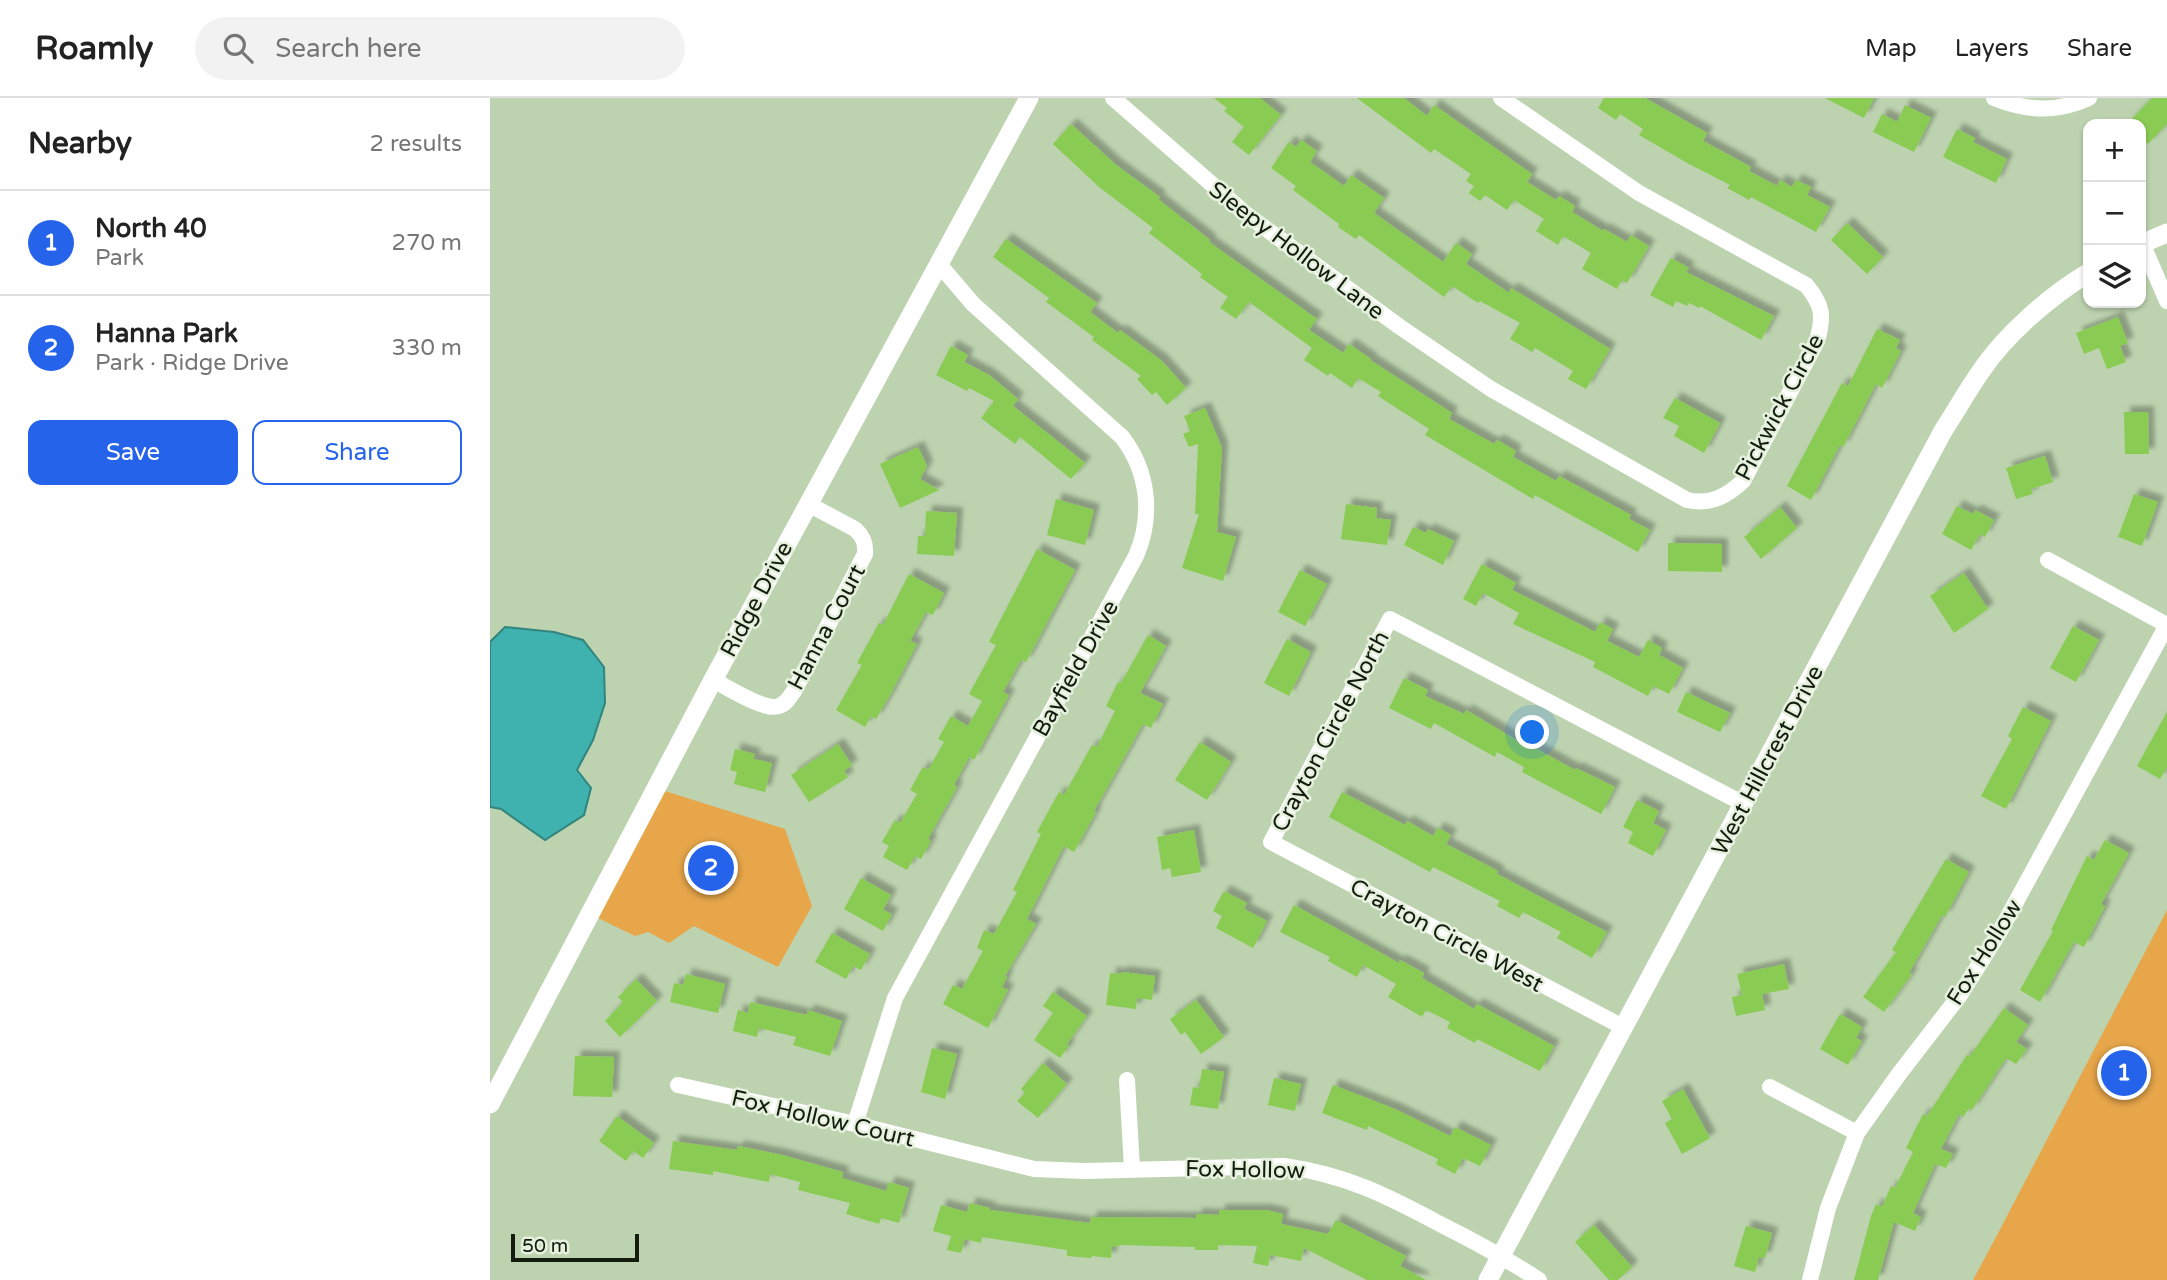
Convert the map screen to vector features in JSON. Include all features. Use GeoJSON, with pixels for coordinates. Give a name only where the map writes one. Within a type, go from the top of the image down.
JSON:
{"type":"FeatureCollection","features":[{"type":"Feature","properties":{"kind":"street","name":"Ridge Drive"},"geometry":{"type":"LineString","coordinates":[[490,1104],[713,680],[1029,98]]}},
{"type":"Feature","properties":{"kind":"street","name":"Sleepy Hollow Lane"},"geometry":{"type":"LineString","coordinates":[[1113,98],[1246,214],[1400,327],[1491,389]]}},
{"type":"Feature","properties":{"kind":"street","name":"Pickwick Circle"},"geometry":{"type":"LineString","coordinates":[[1491,389],[1687,500],[1702,503],[1718,499],[1743,481],[1817,341],[1822,324],[1817,298],[1806,285],[1639,193],[1501,98]]}},
{"type":"Feature","properties":{"kind":"street"},"geometry":{"type":"LineString","coordinates":[[1994,98],[2016,107],[2046,110],[2089,98]]}},
{"type":"Feature","properties":{"kind":"street"},"geometry":{"type":"LineString","coordinates":[[2146,242],[2167,233]]}},
{"type":"Feature","properties":{"kind":"street"},"geometry":{"type":"LineString","coordinates":[[2141,245],[2167,301]]}},
{"type":"Feature","properties":{"kind":"street","name":"Bayfield Drive"},"geometry":{"type":"LineString","coordinates":[[855,1124],[895,998],[1136,556],[1144,537],[1147,519],[1147,501],[1133,451],[1122,437],[973,304],[938,263]]}},
{"type":"Feature","properties":{"kind":"street","name":"West Hillcrest Drive"},"geometry":{"type":"LineString","coordinates":[[1488,1280],[1943,431],[1982,370],[2033,315],[2083,276]]}},
{"type":"Feature","properties":{"kind":"street","name":"Hanna Court"},"geometry":{"type":"LineString","coordinates":[[713,680],[772,708],[781,706],[794,691],[865,548],[861,535],[855,529],[808,504]]}},
{"type":"Feature","properties":{"kind":"street"},"geometry":{"type":"LineString","coordinates":[[2048,560],[2167,625]]}},
{"type":"Feature","properties":{"kind":"street","name":"Crayton Circle North"},"geometry":{"type":"LineString","coordinates":[[1271,842],[1390,619],[1744,804]]}},
{"type":"Feature","properties":{"kind":"street","name":"Fox Hollow"},"geometry":{"type":"LineString","coordinates":[[1810,1280],[1828,1208],[1857,1133],[1960,995],[1999,933],[2167,625]]}},
{"type":"Feature","properties":{"kind":"street","name":"Crayton Circle West"},"geometry":{"type":"LineString","coordinates":[[1271,842],[1623,1027]]}},
{"type":"Feature","properties":{"kind":"street"},"geometry":{"type":"LineString","coordinates":[[1127,1080],[1132,1169]]}},
{"type":"Feature","properties":{"kind":"street","name":"Fox Hollow Court"},"geometry":{"type":"LineString","coordinates":[[678,1085],[855,1124],[968,1154]]}},
{"type":"Feature","properties":{"kind":"street"},"geometry":{"type":"LineString","coordinates":[[1770,1087],[1857,1133]]}},
{"type":"Feature","properties":{"kind":"street","name":"Fox Hollow"},"geometry":{"type":"LineString","coordinates":[[968,1154],[1046,1170],[1284,1166],[1316,1171],[1380,1192],[1501,1255],[1539,1280]]}},
{"type":"Feature","properties":{"kind":"shaded area"},"geometry":{"type":"Polygon","coordinates":[[[665,791],[785,829],[812,906],[778,967],[694,926],[669,943],[648,932],[635,936],[598,918],[665,791]]]}},
{"type":"Feature","properties":{"kind":"shaded area"},"geometry":{"type":"Polygon","coordinates":[[[2167,910],[2167,1280],[1973,1280],[1996,1237],[2167,910]]]}},
{"type":"Feature","properties":{"kind":"water"},"geometry":{"type":"Polygon","coordinates":[[[505,627],[554,632],[583,640],[604,667],[605,703],[593,740],[577,770],[591,788],[584,815],[545,840],[501,809],[490,807],[490,642],[505,627]]]}},
{"type":"Feature","properties":{"kind":"building"},"geometry":{"type":"Polygon","coordinates":[[[1214,98],[1260,98],[1281,115],[1249,155],[1232,142],[1244,127],[1224,111],[1227,108],[1214,98]]]}},
{"type":"Feature","properties":{"kind":"building"},"geometry":{"type":"Polygon","coordinates":[[[1357,98],[1404,98],[1427,116],[1434,105],[1532,174],[1527,182],[1556,200],[1559,196],[1575,206],[1572,212],[1627,242],[1631,235],[1649,246],[1627,283],[1622,280],[1617,289],[1582,269],[1591,253],[1563,236],[1558,245],[1536,231],[1544,219],[1514,200],[1507,210],[1485,195],[1480,201],[1469,193],[1474,186],[1466,181],[1471,174],[1434,149],[1431,153],[1357,98]]]}},
{"type":"Feature","properties":{"kind":"building"},"geometry":{"type":"Polygon","coordinates":[[[1604,98],[1645,98],[1707,133],[1703,141],[1751,167],[1749,171],[1777,186],[1780,180],[1792,187],[1796,180],[1811,187],[1807,195],[1830,207],[1816,232],[1751,197],[1749,200],[1727,188],[1730,185],[1639,135],[1643,129],[1620,114],[1616,120],[1598,108],[1604,98]]]}},
{"type":"Feature","properties":{"kind":"building"},"geometry":{"type":"Polygon","coordinates":[[[1825,98],[1874,98],[1864,118],[1825,98]]]}},
{"type":"Feature","properties":{"kind":"building"},"geometry":{"type":"Polygon","coordinates":[[[2152,98],[2167,98],[2167,124],[2148,144],[2146,119],[2132,119],[2152,98]]]}},
{"type":"Feature","properties":{"kind":"building"},"geometry":{"type":"Polygon","coordinates":[[[1905,105],[1931,118],[1914,152],[1873,132],[1882,114],[1897,122],[1905,105]]]}},
{"type":"Feature","properties":{"kind":"building"},"geometry":{"type":"Polygon","coordinates":[[[1071,124],[1116,165],[1160,197],[1158,199],[1210,240],[1209,242],[1317,319],[1309,330],[1343,353],[1349,344],[1452,413],[1449,419],[1494,444],[1497,440],[1516,451],[1513,457],[1556,481],[1559,476],[1631,515],[1629,519],[1650,530],[1638,552],[1535,495],[1533,499],[1425,435],[1429,429],[1378,396],[1381,392],[1358,378],[1352,388],[1330,373],[1328,376],[1304,360],[1312,348],[1249,302],[1236,319],[1220,308],[1228,297],[1149,233],[1153,228],[1099,187],[1053,144],[1071,124]]]}},
{"type":"Feature","properties":{"kind":"building"},"geometry":{"type":"Polygon","coordinates":[[[1957,129],[1975,138],[1973,142],[2007,159],[1996,183],[1943,157],[1957,129]]]}},
{"type":"Feature","properties":{"kind":"building"},"geometry":{"type":"Polygon","coordinates":[[[1301,140],[1317,151],[1310,162],[1344,186],[1351,175],[1384,198],[1374,213],[1443,262],[1456,243],[1472,254],[1466,264],[1509,293],[1511,288],[1610,349],[1586,389],[1568,379],[1573,371],[1535,348],[1532,352],[1510,339],[1520,323],[1480,301],[1478,303],[1452,286],[1444,297],[1359,235],[1356,239],[1338,227],[1339,224],[1293,190],[1296,186],[1271,168],[1289,142],[1296,147],[1301,140]]]}},
{"type":"Feature","properties":{"kind":"building"},"geometry":{"type":"Polygon","coordinates":[[[1847,223],[1883,257],[1867,274],[1831,240],[1847,223]]]}},
{"type":"Feature","properties":{"kind":"building"},"geometry":{"type":"Polygon","coordinates":[[[1006,239],[1097,303],[1090,312],[1162,361],[1186,388],[1167,405],[1156,392],[1152,395],[1137,379],[1141,376],[1046,302],[1049,298],[993,257],[1006,239]]]}},
{"type":"Feature","properties":{"kind":"building"},"geometry":{"type":"Polygon","coordinates":[[[1671,258],[1689,268],[1686,272],[1774,316],[1761,340],[1700,306],[1699,308],[1689,303],[1687,306],[1676,301],[1673,307],[1650,295],[1671,258]]]}},
{"type":"Feature","properties":{"kind":"building"},"geometry":{"type":"Polygon","coordinates":[[[2118,317],[2128,343],[2120,346],[2126,362],[2107,369],[2099,348],[2084,354],[2076,333],[2118,317]]]}},
{"type":"Feature","properties":{"kind":"building"},"geometry":{"type":"Polygon","coordinates":[[[1877,329],[1900,340],[1896,348],[1901,351],[1882,388],[1876,384],[1811,500],[1787,486],[1842,383],[1848,386],[1877,329]]]}},
{"type":"Feature","properties":{"kind":"building"},"geometry":{"type":"Polygon","coordinates":[[[951,346],[968,355],[964,362],[989,375],[1018,399],[1013,406],[1085,463],[1071,479],[1020,437],[1015,444],[981,418],[994,401],[936,375],[951,346]]]}},
{"type":"Feature","properties":{"kind":"building"},"geometry":{"type":"Polygon","coordinates":[[[1675,398],[1720,423],[1704,453],[1674,436],[1679,426],[1663,418],[1675,398]]]}},
{"type":"Feature","properties":{"kind":"building"},"geometry":{"type":"Polygon","coordinates":[[[1205,408],[1222,448],[1217,532],[1236,537],[1223,581],[1182,568],[1199,514],[1195,514],[1198,444],[1189,447],[1183,434],[1190,431],[1184,416],[1205,408]]]}},
{"type":"Feature","properties":{"kind":"building"},"geometry":{"type":"Polygon","coordinates":[[[2124,412],[2148,412],[2149,454],[2125,454],[2124,412]]]}},
{"type":"Feature","properties":{"kind":"building"},"geometry":{"type":"Polygon","coordinates":[[[918,447],[927,466],[920,479],[939,490],[900,508],[880,464],[918,447]]]}},
{"type":"Feature","properties":{"kind":"building"},"geometry":{"type":"Polygon","coordinates":[[[2045,456],[2053,482],[2031,489],[2033,494],[2016,499],[2006,468],[2045,456]]]}},
{"type":"Feature","properties":{"kind":"building"},"geometry":{"type":"Polygon","coordinates":[[[2134,494],[2158,502],[2142,546],[2118,537],[2134,494]]]}},
{"type":"Feature","properties":{"kind":"building"},"geometry":{"type":"Polygon","coordinates":[[[1056,499],[1094,510],[1085,545],[1047,535],[1056,499]]]}},
{"type":"Feature","properties":{"kind":"building"},"geometry":{"type":"Polygon","coordinates":[[[1346,504],[1377,508],[1376,518],[1391,520],[1387,545],[1341,539],[1346,504]]]}},
{"type":"Feature","properties":{"kind":"building"},"geometry":{"type":"Polygon","coordinates":[[[1957,506],[1973,514],[1975,510],[1994,520],[1985,537],[1980,534],[1971,550],[1942,534],[1957,506]]]}},
{"type":"Feature","properties":{"kind":"building"},"geometry":{"type":"Polygon","coordinates":[[[1780,507],[1797,528],[1761,559],[1744,537],[1780,507]]]}},
{"type":"Feature","properties":{"kind":"building"},"geometry":{"type":"Polygon","coordinates":[[[926,511],[957,513],[954,556],[917,554],[918,536],[925,536],[926,511]]]}},
{"type":"Feature","properties":{"kind":"building"},"geometry":{"type":"Polygon","coordinates":[[[1413,527],[1426,533],[1428,529],[1454,541],[1443,565],[1404,545],[1413,527]]]}},
{"type":"Feature","properties":{"kind":"building"},"geometry":{"type":"Polygon","coordinates":[[[1668,543],[1722,544],[1722,572],[1668,571],[1668,543]]]}},
{"type":"Feature","properties":{"kind":"building"},"geometry":{"type":"Polygon","coordinates":[[[1037,549],[1075,570],[1026,662],[1021,660],[1003,692],[1009,695],[974,760],[969,757],[954,785],[957,787],[928,839],[931,841],[921,859],[915,856],[907,870],[883,857],[889,846],[882,842],[895,820],[900,823],[917,794],[910,790],[923,767],[928,770],[944,742],[938,739],[951,716],[968,726],[982,701],[969,694],[996,645],[989,642],[1037,549]]]}},
{"type":"Feature","properties":{"kind":"building"},"geometry":{"type":"Polygon","coordinates":[[[1482,564],[1516,583],[1512,590],[1595,632],[1600,622],[1613,629],[1607,641],[1639,657],[1648,640],[1662,648],[1659,655],[1683,668],[1669,694],[1653,686],[1648,696],[1593,667],[1595,662],[1513,624],[1519,613],[1483,593],[1476,606],[1463,599],[1482,564]]]}},
{"type":"Feature","properties":{"kind":"building"},"geometry":{"type":"Polygon","coordinates":[[[1300,570],[1327,584],[1305,626],[1278,612],[1300,570]]]}},
{"type":"Feature","properties":{"kind":"building"},"geometry":{"type":"Polygon","coordinates":[[[1964,573],[1988,609],[1954,633],[1930,596],[1964,573]]]}},
{"type":"Feature","properties":{"kind":"building"},"geometry":{"type":"Polygon","coordinates":[[[909,574],[944,593],[933,615],[926,612],[910,641],[917,644],[889,697],[876,719],[871,716],[865,727],[836,710],[862,665],[857,663],[879,623],[883,625],[909,574]]]}},
{"type":"Feature","properties":{"kind":"building"},"geometry":{"type":"Polygon","coordinates":[[[2073,626],[2099,640],[2076,682],[2050,668],[2073,626]]]}},
{"type":"Feature","properties":{"kind":"building"},"geometry":{"type":"Polygon","coordinates":[[[1148,635],[1166,646],[1140,693],[1163,704],[1151,728],[1143,724],[1074,852],[1064,846],[1027,919],[1036,924],[1005,976],[1007,977],[1002,987],[1008,990],[988,1028],[943,1004],[953,985],[962,989],[983,951],[977,948],[984,930],[994,934],[1017,892],[1013,890],[1041,834],[1037,832],[1059,792],[1064,795],[1092,745],[1097,747],[1115,711],[1106,706],[1148,635]]]}},
{"type":"Feature","properties":{"kind":"building"},"geometry":{"type":"Polygon","coordinates":[[[1287,639],[1311,652],[1289,696],[1264,683],[1287,639]]]}},
{"type":"Feature","properties":{"kind":"building"},"geometry":{"type":"Polygon","coordinates":[[[1404,678],[1428,690],[1425,696],[1464,714],[1466,710],[1533,750],[1535,748],[1575,770],[1576,768],[1615,787],[1601,814],[1522,772],[1524,767],[1497,752],[1495,757],[1434,723],[1431,729],[1389,708],[1404,678]]]}},
{"type":"Feature","properties":{"kind":"building"},"geometry":{"type":"Polygon","coordinates":[[[1686,692],[1730,713],[1720,732],[1677,712],[1686,692]]]}},
{"type":"Feature","properties":{"kind":"building"},"geometry":{"type":"Polygon","coordinates":[[[2023,707],[2051,721],[2006,809],[1981,796],[2012,739],[2008,736],[2023,707]]]}},
{"type":"Feature","properties":{"kind":"building"},"geometry":{"type":"Polygon","coordinates":[[[2167,712],[2167,767],[2160,779],[2137,766],[2167,712]]]}},
{"type":"Feature","properties":{"kind":"building"},"geometry":{"type":"Polygon","coordinates":[[[1200,742],[1231,762],[1207,800],[1175,780],[1200,742]]]}},
{"type":"Feature","properties":{"kind":"building"},"geometry":{"type":"Polygon","coordinates":[[[838,744],[852,765],[844,771],[848,777],[809,802],[791,775],[838,744]]]}},
{"type":"Feature","properties":{"kind":"building"},"geometry":{"type":"Polygon","coordinates":[[[735,749],[755,754],[753,759],[772,763],[765,792],[734,784],[737,772],[730,770],[735,749]]]}},
{"type":"Feature","properties":{"kind":"building"},"geometry":{"type":"Polygon","coordinates":[[[1342,792],[1405,825],[1407,821],[1433,836],[1438,828],[1451,835],[1446,844],[1607,932],[1592,958],[1557,938],[1561,932],[1523,912],[1519,918],[1497,906],[1500,901],[1433,867],[1430,872],[1329,817],[1342,792]]]}},
{"type":"Feature","properties":{"kind":"building"},"geometry":{"type":"Polygon","coordinates":[[[1637,800],[1659,811],[1653,823],[1666,830],[1653,856],[1628,843],[1633,832],[1623,827],[1637,800]]]}},
{"type":"Feature","properties":{"kind":"building"},"geometry":{"type":"Polygon","coordinates":[[[1194,830],[1201,872],[1172,877],[1170,868],[1162,870],[1157,837],[1194,830]]]}},
{"type":"Feature","properties":{"kind":"building"},"geometry":{"type":"Polygon","coordinates":[[[2105,840],[2129,853],[2101,904],[2105,906],[2084,947],[2074,942],[2040,1002],[2020,990],[2053,931],[2051,930],[2087,856],[2094,860],[2105,840]]]}},
{"type":"Feature","properties":{"kind":"building"},"geometry":{"type":"Polygon","coordinates":[[[1946,859],[1969,872],[1945,917],[1942,915],[1909,973],[1912,974],[1884,1012],[1863,997],[1896,952],[1892,950],[1946,859]]]}},
{"type":"Feature","properties":{"kind":"building"},"geometry":{"type":"Polygon","coordinates":[[[861,878],[891,895],[883,910],[892,914],[883,931],[844,909],[861,878]]]}},
{"type":"Feature","properties":{"kind":"building"},"geometry":{"type":"Polygon","coordinates":[[[1224,891],[1247,903],[1244,909],[1267,921],[1253,948],[1216,928],[1222,916],[1213,911],[1224,891]]]}},
{"type":"Feature","properties":{"kind":"building"},"geometry":{"type":"Polygon","coordinates":[[[1294,905],[1399,963],[1400,960],[1424,973],[1422,978],[1474,1009],[1477,1004],[1554,1046],[1540,1071],[1477,1039],[1475,1043],[1447,1028],[1450,1022],[1426,1010],[1422,1017],[1388,997],[1396,984],[1363,965],[1357,977],[1328,961],[1330,957],[1280,932],[1294,905]]]}},
{"type":"Feature","properties":{"kind":"building"},"geometry":{"type":"Polygon","coordinates":[[[832,933],[870,954],[861,970],[853,966],[846,979],[815,962],[832,933]]]}},
{"type":"Feature","properties":{"kind":"building"},"geometry":{"type":"Polygon","coordinates":[[[1784,964],[1789,989],[1762,994],[1765,1010],[1736,1016],[1732,997],[1742,995],[1737,974],[1784,964]]]}},
{"type":"Feature","properties":{"kind":"building"},"geometry":{"type":"Polygon","coordinates":[[[1110,973],[1155,976],[1152,1000],[1137,998],[1136,1009],[1106,1005],[1110,973]]]}},
{"type":"Feature","properties":{"kind":"building"},"geometry":{"type":"Polygon","coordinates":[[[686,974],[725,984],[718,1013],[670,1002],[674,983],[683,985],[686,974]]]}},
{"type":"Feature","properties":{"kind":"building"},"geometry":{"type":"Polygon","coordinates":[[[636,979],[657,1001],[620,1037],[605,1021],[623,1002],[618,997],[636,979]]]}},
{"type":"Feature","properties":{"kind":"building"},"geometry":{"type":"Polygon","coordinates":[[[1053,992],[1087,1016],[1060,1058],[1034,1040],[1053,1013],[1043,1006],[1053,992]]]}},
{"type":"Feature","properties":{"kind":"building"},"geometry":{"type":"Polygon","coordinates":[[[1196,1000],[1224,1037],[1201,1054],[1185,1032],[1181,1035],[1170,1019],[1196,1000]]]}},
{"type":"Feature","properties":{"kind":"building"},"geometry":{"type":"Polygon","coordinates":[[[750,1002],[807,1015],[808,1010],[842,1021],[830,1056],[793,1045],[796,1037],[759,1028],[757,1037],[733,1031],[738,1010],[748,1013],[750,1002]]]}},
{"type":"Feature","properties":{"kind":"building"},"geometry":{"type":"Polygon","coordinates":[[[2004,1008],[2028,1025],[2016,1042],[2027,1049],[2016,1064],[2006,1058],[1972,1110],[1969,1108],[1963,1117],[1959,1114],[1941,1149],[1953,1154],[1946,1168],[1935,1164],[1913,1213],[1921,1217],[1915,1231],[1894,1222],[1878,1280],[1854,1280],[1871,1216],[1876,1204],[1882,1207],[1891,1186],[1895,1188],[1913,1152],[1906,1148],[1923,1114],[1927,1116],[1967,1055],[1970,1056],[2004,1008]]]}},
{"type":"Feature","properties":{"kind":"building"},"geometry":{"type":"Polygon","coordinates":[[[1840,1014],[1862,1027],[1856,1038],[1862,1041],[1848,1065],[1820,1049],[1840,1014]]]}},
{"type":"Feature","properties":{"kind":"building"},"geometry":{"type":"Polygon","coordinates":[[[932,1048],[957,1054],[945,1099],[921,1092],[932,1048]]]}},
{"type":"Feature","properties":{"kind":"building"},"geometry":{"type":"Polygon","coordinates":[[[575,1056],[614,1057],[612,1097],[573,1096],[575,1056]]]}},
{"type":"Feature","properties":{"kind":"building"},"geometry":{"type":"Polygon","coordinates":[[[1043,1063],[1067,1084],[1038,1118],[1017,1101],[1025,1093],[1021,1089],[1043,1063]]]}},
{"type":"Feature","properties":{"kind":"building"},"geometry":{"type":"Polygon","coordinates":[[[1202,1069],[1224,1072],[1218,1109],[1190,1105],[1193,1087],[1199,1088],[1202,1069]]]}},
{"type":"Feature","properties":{"kind":"building"},"geometry":{"type":"Polygon","coordinates":[[[1274,1078],[1301,1084],[1295,1111],[1268,1105],[1274,1078]]]}},
{"type":"Feature","properties":{"kind":"building"},"geometry":{"type":"Polygon","coordinates":[[[1333,1085],[1395,1109],[1450,1136],[1455,1127],[1491,1145],[1480,1166],[1463,1158],[1455,1174],[1436,1164],[1438,1159],[1368,1126],[1367,1130],[1322,1113],[1333,1085]]]}},
{"type":"Feature","properties":{"kind":"building"},"geometry":{"type":"Polygon","coordinates":[[[1683,1089],[1710,1138],[1682,1154],[1665,1123],[1672,1119],[1662,1101],[1683,1089]]]}},
{"type":"Feature","properties":{"kind":"building"},"geometry":{"type":"Polygon","coordinates":[[[617,1116],[654,1143],[643,1158],[633,1151],[626,1161],[599,1141],[617,1116]]]}},
{"type":"Feature","properties":{"kind":"building"},"geometry":{"type":"Polygon","coordinates":[[[673,1141],[737,1150],[738,1146],[843,1172],[842,1178],[886,1191],[889,1182],[909,1188],[899,1223],[881,1218],[879,1224],[846,1214],[850,1203],[798,1190],[800,1182],[770,1174],[769,1182],[713,1171],[713,1175],[669,1169],[673,1141]]]}},
{"type":"Feature","properties":{"kind":"building"},"geometry":{"type":"Polygon","coordinates":[[[970,1203],[990,1210],[1090,1223],[1091,1217],[1196,1218],[1196,1214],[1219,1215],[1219,1210],[1266,1210],[1283,1214],[1281,1224],[1328,1234],[1336,1220],[1406,1256],[1400,1266],[1426,1280],[1367,1280],[1304,1248],[1301,1261],[1270,1255],[1268,1266],[1253,1263],[1257,1246],[1218,1245],[1218,1250],[1195,1250],[1195,1247],[1119,1245],[1112,1246],[1111,1258],[1091,1258],[1067,1256],[1067,1250],[982,1237],[981,1243],[965,1239],[961,1253],[947,1250],[951,1236],[933,1231],[941,1205],[967,1212],[970,1203]]]}},
{"type":"Feature","properties":{"kind":"building"},"geometry":{"type":"Polygon","coordinates":[[[1594,1225],[1632,1267],[1618,1280],[1609,1280],[1575,1242],[1594,1225]]]}},
{"type":"Feature","properties":{"kind":"building"},"geometry":{"type":"Polygon","coordinates":[[[1746,1226],[1772,1233],[1765,1258],[1759,1257],[1755,1272],[1734,1266],[1746,1226]]]}},
{"type":"Feature","properties":{"kind":"place","name":"Hanna Park"},"geometry":{"type":"Point","coordinates":[711,868]}},
{"type":"Feature","properties":{"kind":"place","name":"North 40"},"geometry":{"type":"Point","coordinates":[2124,1073]}}]}
